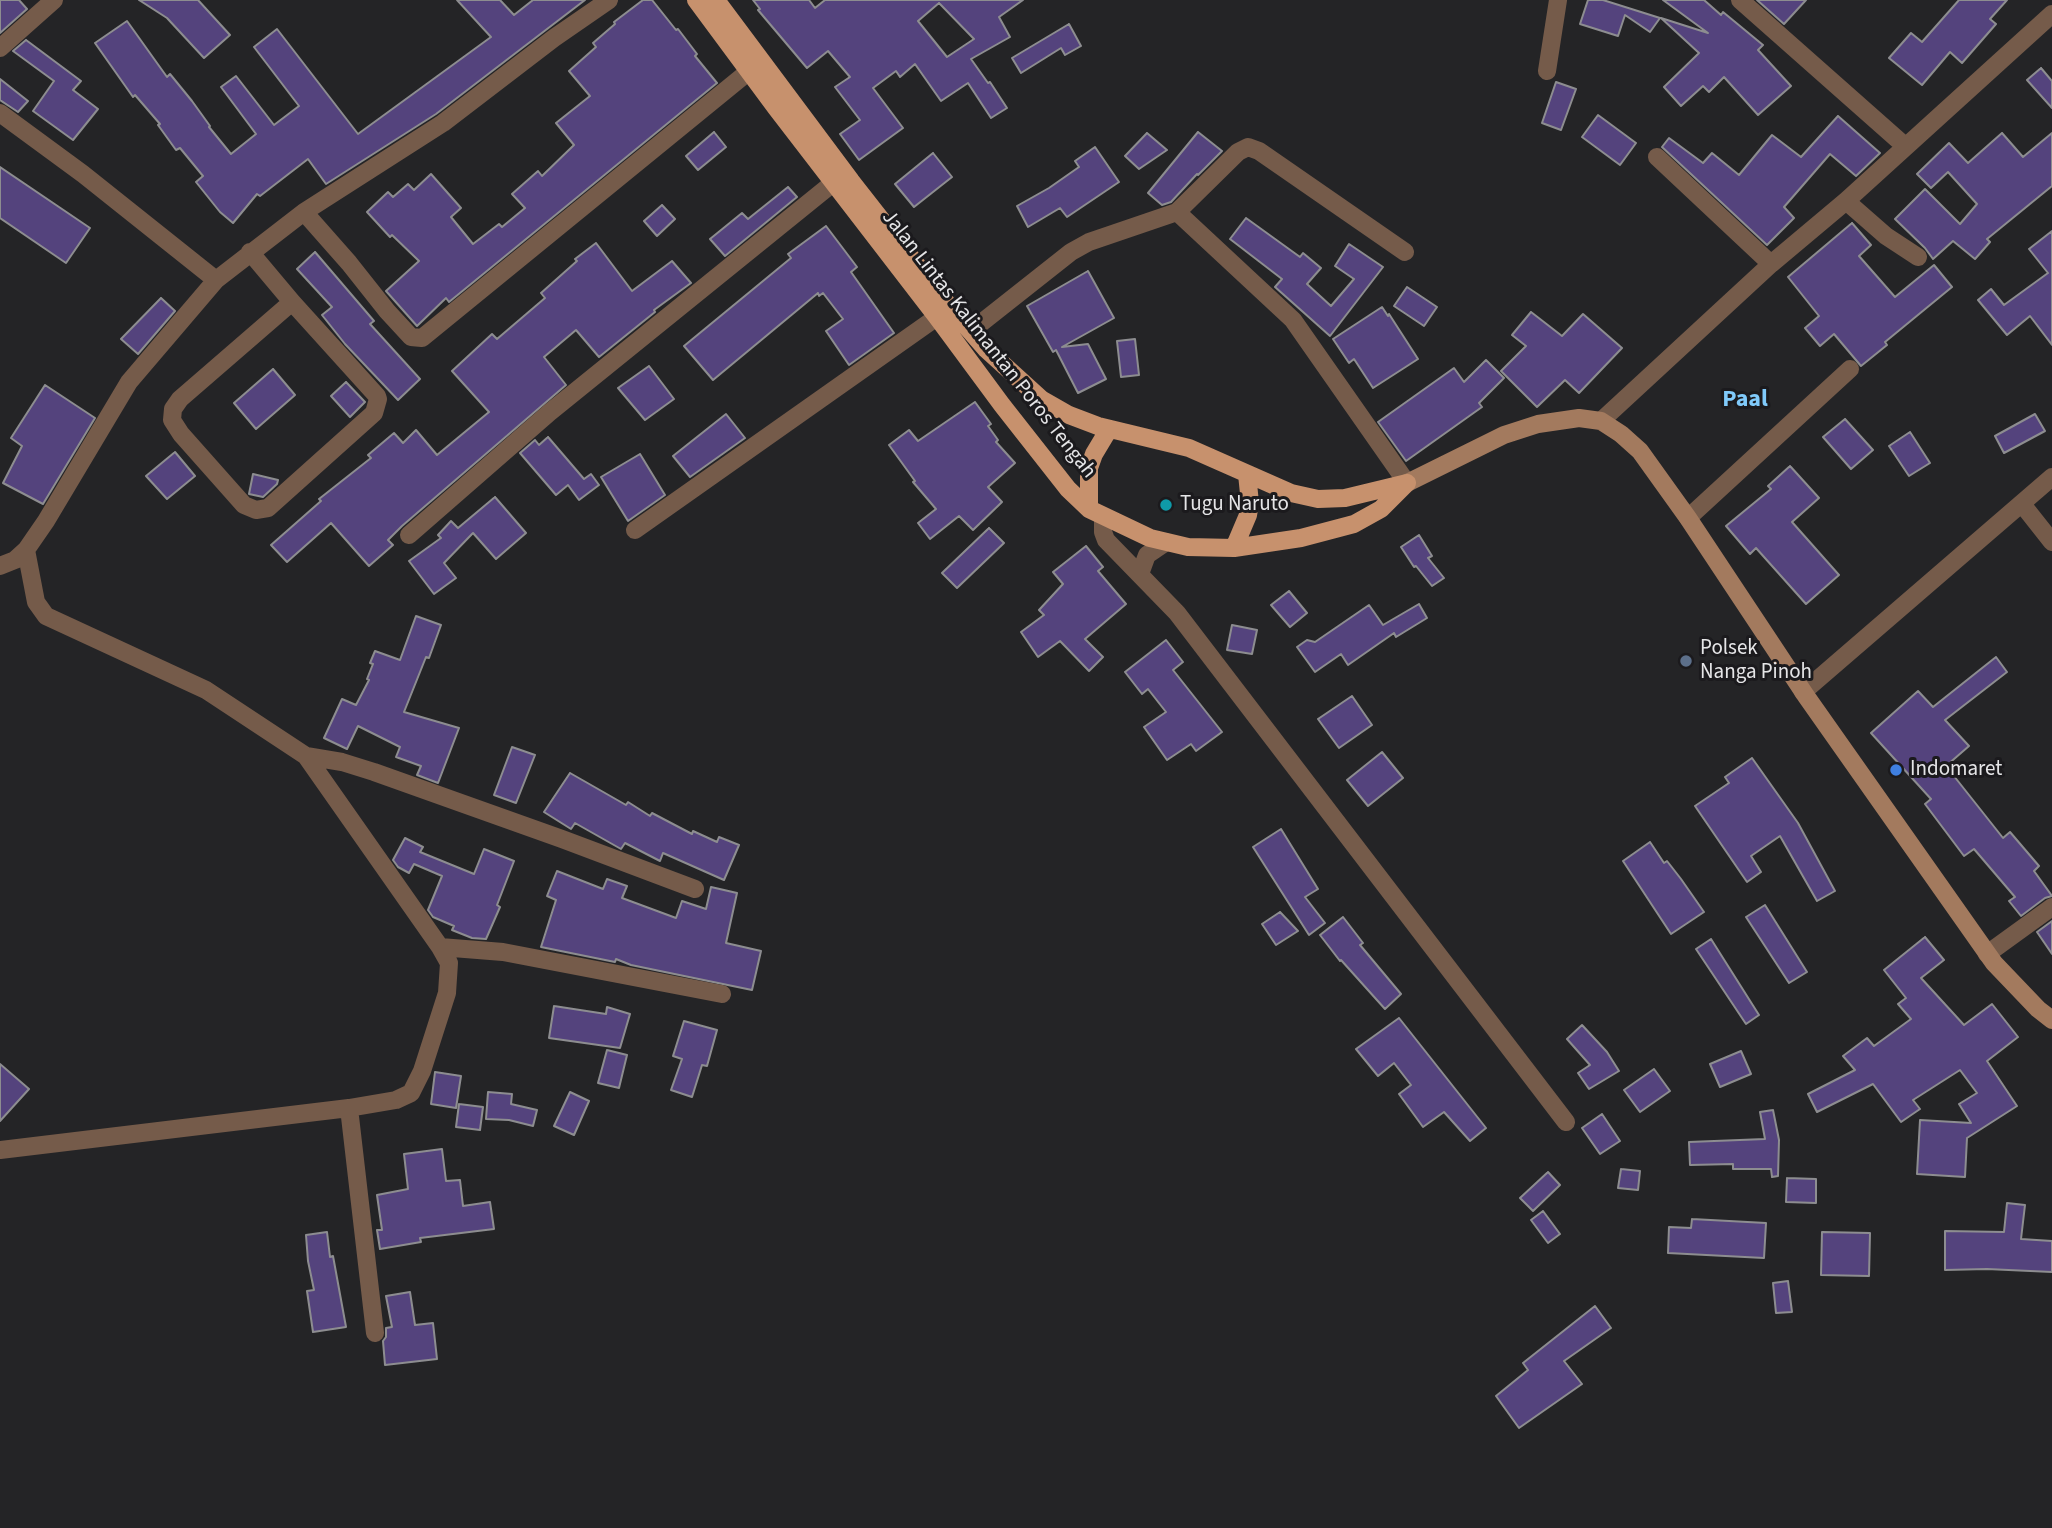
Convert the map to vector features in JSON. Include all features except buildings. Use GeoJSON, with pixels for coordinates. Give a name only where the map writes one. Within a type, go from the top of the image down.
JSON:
{"type":"FeatureCollection","features":[{"type":"Feature","properties":{"kind":"main road","name":"Jalan Lintas Kalimantan Poros Tengah"},"geometry":{"type":"LineString","coordinates":[[696,0],[1032,444],[1069,489],[1096,513],[1150,538],[1188,547],[1234,548],[1301,538],[1354,524],[1381,509],[1407,483]]}},
{"type":"Feature","properties":{"kind":"main road","name":"Jalan Lintas Kalimantan Poros Tengah"},"geometry":{"type":"LineString","coordinates":[[716,0],[850,181],[986,349],[1041,399],[1069,415],[1109,429],[1189,448],[1291,493],[1318,499],[1345,498],[1407,483],[1504,435],[1527,428],[1579,418],[1601,421]]}},
{"type":"Feature","properties":{"kind":"main road"},"geometry":{"type":"LineString","coordinates":[[1601,421],[1640,451],[1688,518],[1803,692],[1987,954],[2017,988],[2052,1020]]}},
{"type":"Feature","properties":{"kind":"main road"},"geometry":{"type":"LineString","coordinates":[[1096,513],[1089,468],[1109,429]]}},
{"type":"Feature","properties":{"kind":"main road"},"geometry":{"type":"LineString","coordinates":[[1234,548],[1250,503],[1247,474]]}},
{"type":"Feature","properties":{"kind":"street"},"geometry":{"type":"LineString","coordinates":[[0,48],[54,0]]}},
{"type":"Feature","properties":{"kind":"street"},"geometry":{"type":"LineString","coordinates":[[0,566],[15,560],[26,550],[129,382],[216,280],[304,212],[443,123],[554,38],[609,0]]}},
{"type":"Feature","properties":{"kind":"street"},"geometry":{"type":"LineString","coordinates":[[1547,71],[1558,0]]}},
{"type":"Feature","properties":{"kind":"street"},"geometry":{"type":"LineString","coordinates":[[1740,0],[1905,146]]}},
{"type":"Feature","properties":{"kind":"street"},"geometry":{"type":"LineString","coordinates":[[1601,421],[1771,264],[1846,201],[2052,14]]}},
{"type":"Feature","properties":{"kind":"street"},"geometry":{"type":"LineString","coordinates":[[304,212],[387,312],[411,337],[422,338],[748,72]]}},
{"type":"Feature","properties":{"kind":"street"},"geometry":{"type":"LineString","coordinates":[[0,113],[83,174],[216,280]]}},
{"type":"Feature","properties":{"kind":"street"},"geometry":{"type":"LineString","coordinates":[[971,331],[1071,252],[1089,242],[1177,212],[1238,152],[1248,148],[1259,151],[1405,252]]}},
{"type":"Feature","properties":{"kind":"street"},"geometry":{"type":"LineString","coordinates":[[1657,157],[1771,264]]}},
{"type":"Feature","properties":{"kind":"street"},"geometry":{"type":"LineString","coordinates":[[410,535],[550,412],[834,183]]}},
{"type":"Feature","properties":{"kind":"street"},"geometry":{"type":"LineString","coordinates":[[1846,201],[1893,241],[1918,257]]}},
{"type":"Feature","properties":{"kind":"street"},"geometry":{"type":"LineString","coordinates":[[1177,212],[1293,320],[1407,483]]}},
{"type":"Feature","properties":{"kind":"street"},"geometry":{"type":"LineString","coordinates":[[250,252],[378,399],[374,413],[268,508],[256,510],[244,505],[181,434],[172,420],[173,409],[180,399],[292,302]]}},
{"type":"Feature","properties":{"kind":"street"},"geometry":{"type":"LineString","coordinates":[[635,530],[937,317]]}},
{"type":"Feature","properties":{"kind":"street"},"geometry":{"type":"LineString","coordinates":[[1688,518],[1850,369]]}},
{"type":"Feature","properties":{"kind":"street"},"geometry":{"type":"LineString","coordinates":[[1803,692],[2052,477]]}},
{"type":"Feature","properties":{"kind":"street"},"geometry":{"type":"LineString","coordinates":[[2022,504],[2052,542]]}},
{"type":"Feature","properties":{"kind":"street"},"geometry":{"type":"LineString","coordinates":[[1096,513],[1106,540],[1177,613],[1566,1122]]}},
{"type":"Feature","properties":{"kind":"street"},"geometry":{"type":"LineString","coordinates":[[1139,575],[1147,555],[1166,542]]}},
{"type":"Feature","properties":{"kind":"street"},"geometry":{"type":"LineString","coordinates":[[0,1150],[396,1100],[411,1093],[422,1070],[447,993],[449,963],[306,756],[206,690],[46,616],[36,602],[26,550]]}},
{"type":"Feature","properties":{"kind":"street"},"geometry":{"type":"LineString","coordinates":[[306,756],[342,762],[374,772],[695,890]]}},
{"type":"Feature","properties":{"kind":"street"},"geometry":{"type":"LineString","coordinates":[[1987,954],[2052,907]]}},
{"type":"Feature","properties":{"kind":"street"},"geometry":{"type":"LineString","coordinates":[[440,947],[503,952],[722,994]]}},
{"type":"Feature","properties":{"kind":"street"},"geometry":{"type":"LineString","coordinates":[[349,1108],[375,1333]]}},
{"type":"Feature","properties":{"kind":"place","name":"Tugu Naruto"},"geometry":{"type":"Point","coordinates":[1166,505]}},
{"type":"Feature","properties":{"kind":"place","name":"Polsek Nanga Pinoh"},"geometry":{"type":"Point","coordinates":[1686,661]}},
{"type":"Feature","properties":{"kind":"place","name":"Indomaret"},"geometry":{"type":"Point","coordinates":[1896,770]}},
{"type":"Feature","properties":{"kind":"district","name":"Paal"},"geometry":{"type":"Point","coordinates":[1745,401]}}]}
